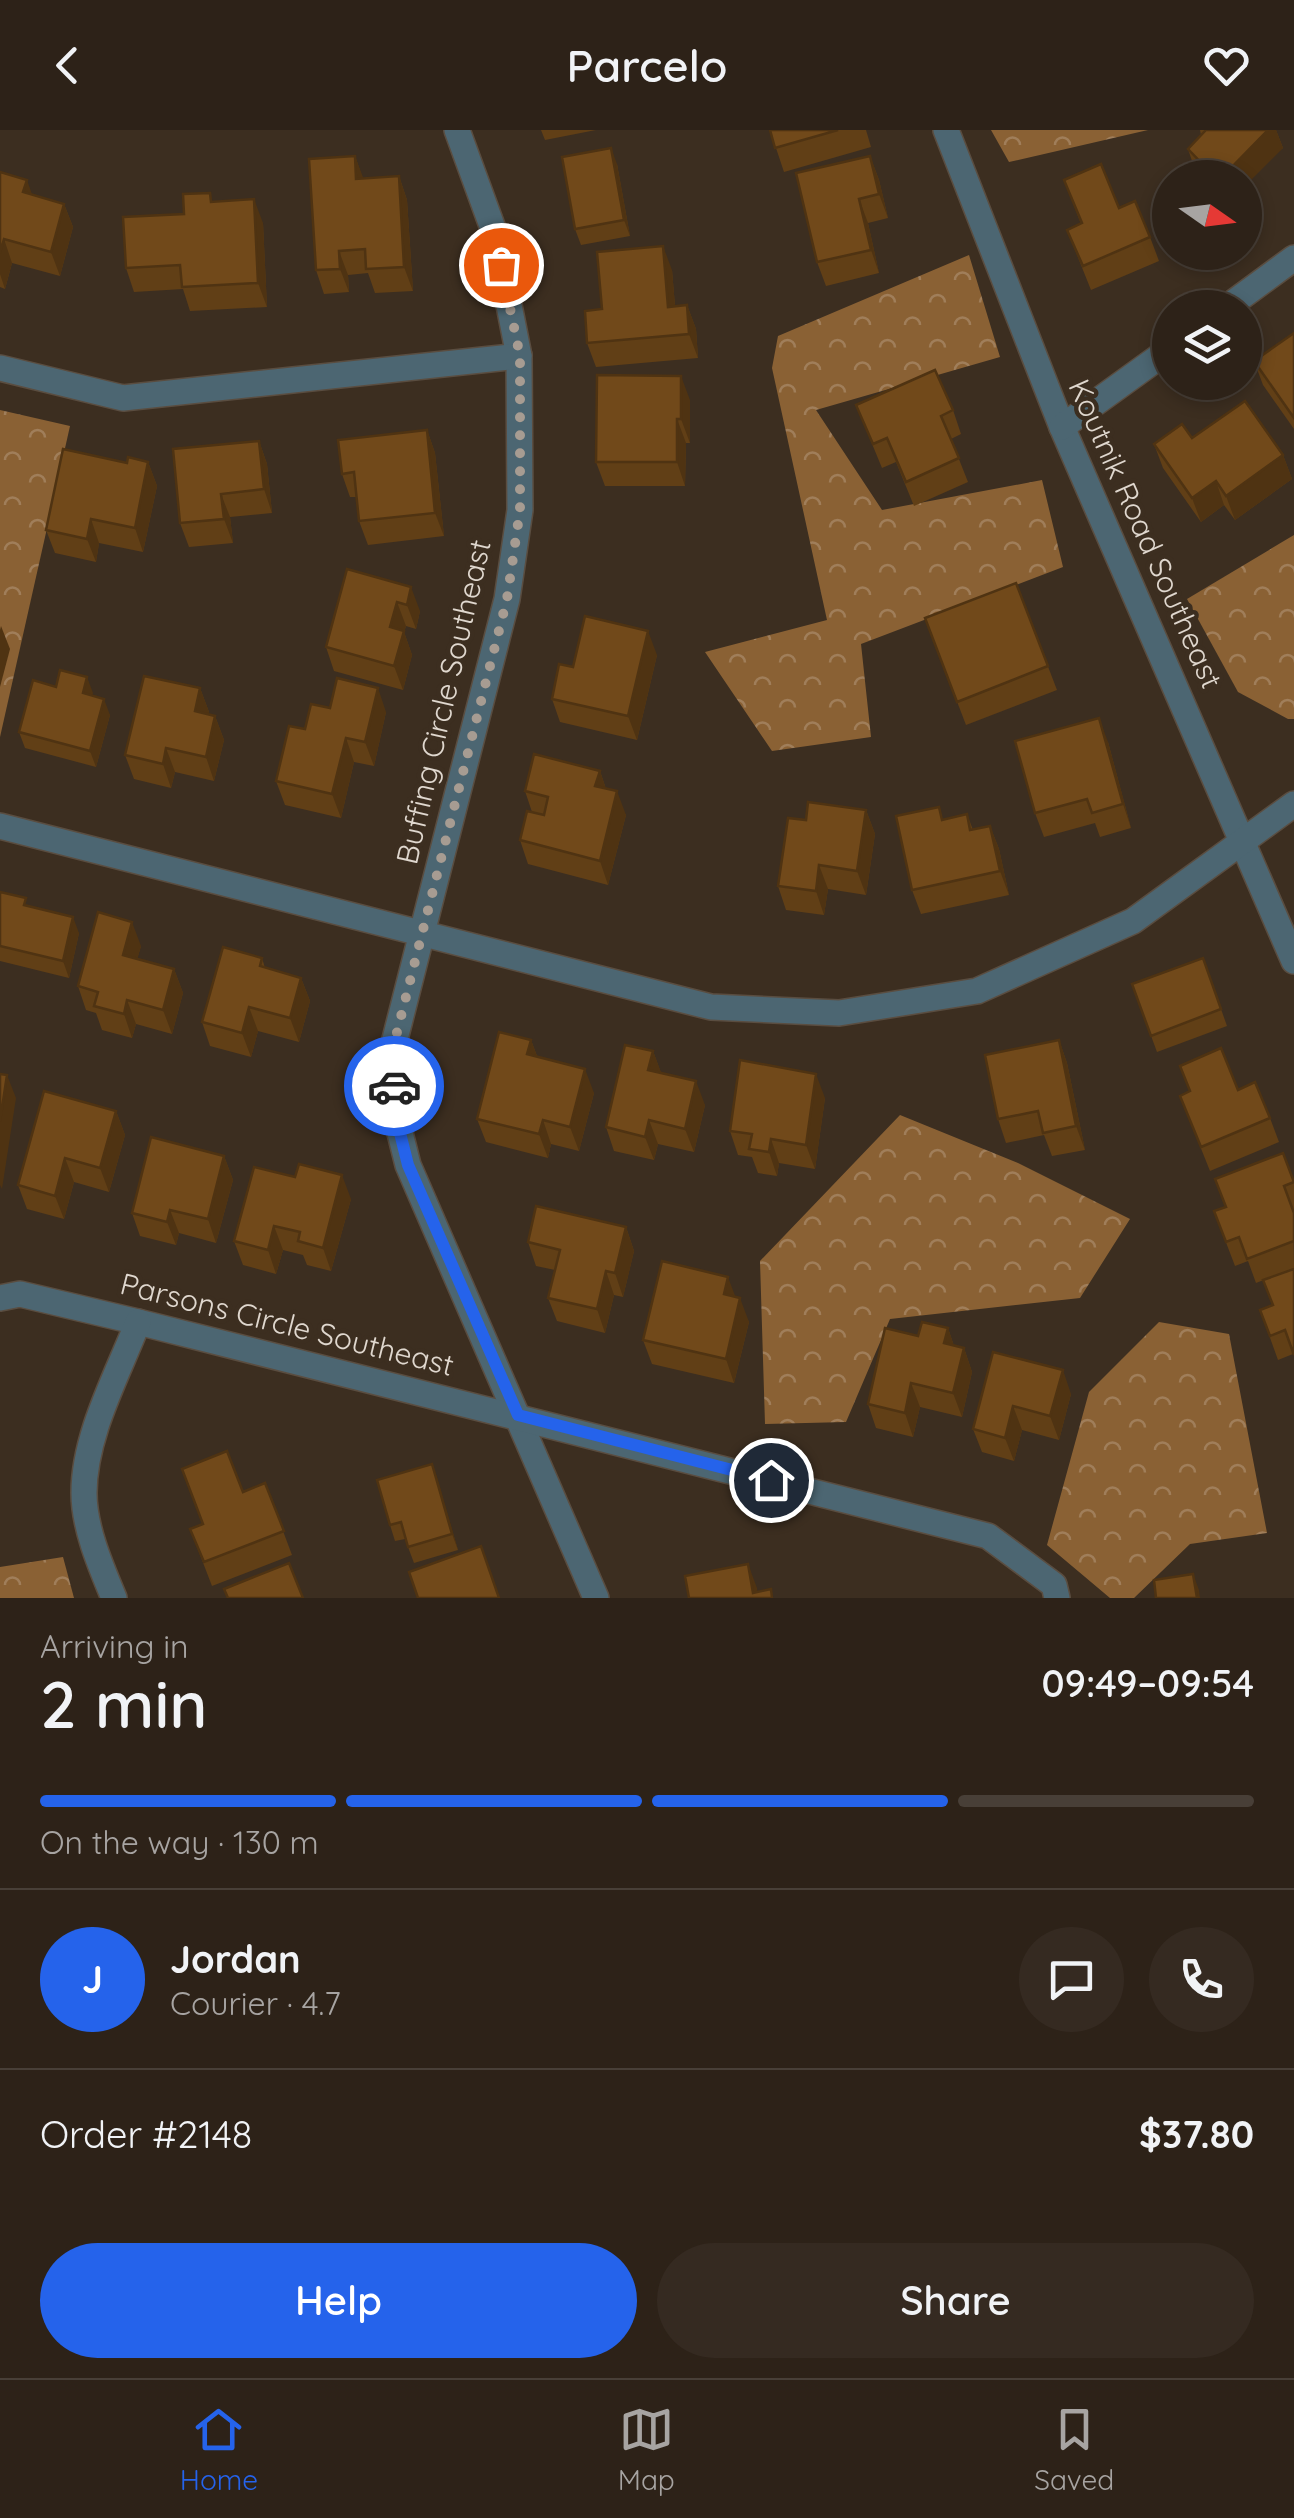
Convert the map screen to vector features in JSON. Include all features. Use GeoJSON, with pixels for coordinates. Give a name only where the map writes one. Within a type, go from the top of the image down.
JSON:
{"type":"FeatureCollection","features":[{"type":"Feature","properties":{"kind":"street","name":"Buffing Circle Southeast"},"geometry":{"type":"LineString","coordinates":[[457,130],[495,234],[520,356],[520,510],[507,599],[393,1048],[394,1109],[408,1165],[596,1598]]}},
{"type":"Feature","properties":{"kind":"street","name":"Koutnik Road Southeast"},"geometry":{"type":"LineString","coordinates":[[946,130],[1062,428],[1294,961]]}},
{"type":"Feature","properties":{"kind":"street"},"geometry":{"type":"LineString","coordinates":[[1250,290],[1294,258]]}},
{"type":"Feature","properties":{"kind":"street"},"geometry":{"type":"LineString","coordinates":[[0,368],[123,398],[520,356]]}},
{"type":"Feature","properties":{"kind":"street"},"geometry":{"type":"LineString","coordinates":[[1062,428],[1152,361]]}},
{"type":"Feature","properties":{"kind":"street"},"geometry":{"type":"LineString","coordinates":[[0,826],[422,937],[711,1007],[839,1014],[977,991],[1133,921],[1294,804]]}},
{"type":"Feature","properties":{"kind":"street","name":"Parsons Circle Southeast"},"geometry":{"type":"LineString","coordinates":[[0,1298],[20,1294],[138,1322],[988,1536],[1054,1584],[1058,1598]]}},
{"type":"Feature","properties":{"kind":"street"},"geometry":{"type":"LineString","coordinates":[[114,1598],[100,1563],[84,1495],[91,1444],[138,1322]]}},
{"type":"Feature","properties":{"kind":"green space"},"geometry":{"type":"Polygon","coordinates":[[[991,130],[1148,130],[1009,162],[991,130]]]}},
{"type":"Feature","properties":{"kind":"green space"},"geometry":{"type":"Polygon","coordinates":[[[969,255],[1000,357],[816,410],[882,510],[1042,480],[1063,567],[861,644],[871,737],[772,751],[705,652],[827,620],[772,368],[778,336],[969,255]]]}},
{"type":"Feature","properties":{"kind":"green space"},"geometry":{"type":"Polygon","coordinates":[[[0,410],[70,426],[0,737],[0,410]]]}},
{"type":"Feature","properties":{"kind":"green space"},"geometry":{"type":"Polygon","coordinates":[[[1294,535],[1294,719],[1288,719],[1238,692],[1187,599],[1294,535]]]}},
{"type":"Feature","properties":{"kind":"green space"},"geometry":{"type":"Polygon","coordinates":[[[900,1115],[1018,1163],[1130,1219],[1080,1298],[890,1319],[846,1422],[765,1424],[760,1261],[900,1115]]]}},
{"type":"Feature","properties":{"kind":"green space"},"geometry":{"type":"Polygon","coordinates":[[[1159,1322],[1229,1334],[1267,1533],[1190,1544],[1134,1598],[1110,1598],[1047,1545],[1089,1392],[1159,1322]]]}},
{"type":"Feature","properties":{"kind":"green space"},"geometry":{"type":"Polygon","coordinates":[[[63,1557],[74,1598],[0,1598],[0,1567],[63,1557]]]}},
{"type":"Feature","properties":{"kind":"building"},"geometry":{"type":"Polygon","coordinates":[[[770,130],[838,130],[775,148],[770,130]]]}},
{"type":"Feature","properties":{"kind":"building"},"geometry":{"type":"Polygon","coordinates":[[[1206,130],[1268,130],[1239,160],[1199,160],[1188,149],[1206,130]]]}},
{"type":"Feature","properties":{"kind":"building"},"geometry":{"type":"Polygon","coordinates":[[[611,148],[624,220],[575,229],[562,157],[611,148]]]}},
{"type":"Feature","properties":{"kind":"building"},"geometry":{"type":"Polygon","coordinates":[[[355,156],[356,179],[399,176],[404,267],[366,269],[365,249],[339,251],[340,269],[316,270],[309,159],[355,156]]]}},
{"type":"Feature","properties":{"kind":"building"},"geometry":{"type":"Polygon","coordinates":[[[870,156],[879,194],[859,199],[871,250],[817,262],[796,173],[870,156]]]}},
{"type":"Feature","properties":{"kind":"building"},"geometry":{"type":"Polygon","coordinates":[[[1101,164],[1119,208],[1135,201],[1150,237],[1083,266],[1067,230],[1082,223],[1064,180],[1101,164]]]}},
{"type":"Feature","properties":{"kind":"building"},"geometry":{"type":"Polygon","coordinates":[[[0,172],[27,180],[23,192],[64,204],[51,252],[4,239],[0,253],[0,172]]]}},
{"type":"Feature","properties":{"kind":"building"},"geometry":{"type":"Polygon","coordinates":[[[210,193],[211,202],[254,199],[258,283],[182,287],[180,265],[126,268],[123,217],[184,214],[183,194],[210,193]]]}},
{"type":"Feature","properties":{"kind":"building"},"geometry":{"type":"Polygon","coordinates":[[[663,246],[668,307],[687,305],[689,334],[587,343],[585,311],[602,309],[597,252],[663,246]]]}},
{"type":"Feature","properties":{"kind":"building"},"geometry":{"type":"Polygon","coordinates":[[[1294,333],[1294,418],[1262,372],[1262,355],[1294,333]]]}},
{"type":"Feature","properties":{"kind":"building"},"geometry":{"type":"Polygon","coordinates":[[[935,370],[953,410],[941,416],[959,458],[906,482],[887,438],[873,444],[856,405],[935,370]]]}},
{"type":"Feature","properties":{"kind":"building"},"geometry":{"type":"Polygon","coordinates":[[[597,375],[681,376],[677,462],[596,462],[597,375]]]}},
{"type":"Feature","properties":{"kind":"building"},"geometry":{"type":"Polygon","coordinates":[[[1245,401],[1283,455],[1226,496],[1216,481],[1192,498],[1154,444],[1182,424],[1192,438],[1245,401]]]}},
{"type":"Feature","properties":{"kind":"building"},"geometry":{"type":"Polygon","coordinates":[[[427,430],[435,513],[359,521],[354,472],[342,474],[338,440],[427,430]]]}},
{"type":"Feature","properties":{"kind":"building"},"geometry":{"type":"Polygon","coordinates":[[[259,441],[264,489],[221,494],[224,519],[180,523],[173,449],[259,441]]]}},
{"type":"Feature","properties":{"kind":"building"},"geometry":{"type":"Polygon","coordinates":[[[63,449],[127,463],[128,457],[148,462],[135,528],[91,519],[87,539],[46,530],[63,449]]]}},
{"type":"Feature","properties":{"kind":"building"},"geometry":{"type":"Polygon","coordinates":[[[347,569],[411,587],[407,605],[397,602],[390,627],[404,631],[394,666],[326,647],[347,569]]]}},
{"type":"Feature","properties":{"kind":"building"},"geometry":{"type":"Polygon","coordinates":[[[1016,583],[1048,666],[957,702],[925,618],[1016,583]]]}},
{"type":"Feature","properties":{"kind":"building"},"geometry":{"type":"Polygon","coordinates":[[[585,616],[648,631],[628,716],[552,699],[559,664],[573,667],[585,616]]]}},
{"type":"Feature","properties":{"kind":"building"},"geometry":{"type":"Polygon","coordinates":[[[60,670],[87,677],[83,693],[104,699],[90,751],[19,732],[33,680],[56,687],[60,670]]]}},
{"type":"Feature","properties":{"kind":"building"},"geometry":{"type":"Polygon","coordinates":[[[144,676],[200,688],[195,711],[215,716],[206,757],[166,748],[163,764],[125,755],[144,676]]]}},
{"type":"Feature","properties":{"kind":"building"},"geometry":{"type":"Polygon","coordinates":[[[337,678],[378,688],[365,742],[346,738],[332,794],[276,781],[289,726],[305,729],[311,704],[330,708],[337,678]]]}},
{"type":"Feature","properties":{"kind":"building"},"geometry":{"type":"Polygon","coordinates":[[[1099,718],[1123,804],[1092,813],[1087,799],[1035,813],[1015,741],[1099,718]]]}},
{"type":"Feature","properties":{"kind":"building"},"geometry":{"type":"Polygon","coordinates":[[[534,754],[600,771],[595,786],[617,791],[600,861],[520,840],[527,811],[544,815],[548,797],[525,791],[534,754]]]}},
{"type":"Feature","properties":{"kind":"building"},"geometry":{"type":"Polygon","coordinates":[[[808,802],[866,810],[857,871],[819,865],[816,891],[778,886],[788,818],[806,820],[808,802]]]}},
{"type":"Feature","properties":{"kind":"building"},"geometry":{"type":"Polygon","coordinates":[[[939,807],[942,820],[967,814],[970,830],[990,826],[1000,871],[912,890],[896,816],[939,807]]]}},
{"type":"Feature","properties":{"kind":"building"},"geometry":{"type":"Polygon","coordinates":[[[0,892],[26,898],[24,905],[73,917],[63,961],[0,946],[0,892]]]}},
{"type":"Feature","properties":{"kind":"building"},"geometry":{"type":"Polygon","coordinates":[[[98,912],[132,922],[123,955],[174,969],[163,1010],[127,1000],[124,1014],[94,1006],[98,992],[78,986],[98,912]]]}},
{"type":"Feature","properties":{"kind":"building"},"geometry":{"type":"Polygon","coordinates":[[[223,947],[262,958],[260,966],[301,978],[290,1018],[249,1007],[242,1033],[202,1022],[223,947]]]}},
{"type":"Feature","properties":{"kind":"building"},"geometry":{"type":"Polygon","coordinates":[[[1203,958],[1221,1009],[1151,1036],[1132,984],[1203,958]]]}},
{"type":"Feature","properties":{"kind":"building"},"geometry":{"type":"Polygon","coordinates":[[[499,1032],[531,1040],[527,1054],[585,1069],[570,1127],[543,1120],[539,1134],[477,1119],[499,1032]]]}},
{"type":"Feature","properties":{"kind":"building"},"geometry":{"type":"Polygon","coordinates":[[[1059,1040],[1076,1126],[1043,1133],[1038,1111],[998,1119],[985,1055],[1059,1040]]]}},
{"type":"Feature","properties":{"kind":"building"},"geometry":{"type":"Polygon","coordinates":[[[625,1045],[653,1051],[648,1070],[696,1081],[685,1129],[649,1120],[645,1137],[606,1127],[625,1045]]]}},
{"type":"Feature","properties":{"kind":"building"},"geometry":{"type":"Polygon","coordinates":[[[1221,1048],[1238,1090],[1255,1082],[1270,1118],[1201,1147],[1180,1096],[1190,1091],[1180,1066],[1221,1048]]]}},
{"type":"Feature","properties":{"kind":"building"},"geometry":{"type":"Polygon","coordinates":[[[740,1060],[816,1074],[806,1145],[771,1139],[769,1152],[749,1149],[752,1134],[730,1131],[740,1060]]]}},
{"type":"Feature","properties":{"kind":"building"},"geometry":{"type":"Polygon","coordinates":[[[0,1074],[7,1075],[0,1121],[0,1074]]]}},
{"type":"Feature","properties":{"kind":"building"},"geometry":{"type":"Polygon","coordinates":[[[44,1091],[116,1111],[100,1168],[65,1158],[55,1196],[18,1185],[44,1091]]]}},
{"type":"Feature","properties":{"kind":"building"},"geometry":{"type":"Polygon","coordinates":[[[151,1137],[224,1156],[208,1219],[170,1210],[167,1222],[132,1213],[151,1137]]]}},
{"type":"Feature","properties":{"kind":"building"},"geometry":{"type":"Polygon","coordinates":[[[1283,1153],[1294,1182],[1284,1186],[1294,1213],[1294,1241],[1247,1259],[1239,1237],[1226,1242],[1214,1211],[1226,1207],[1215,1179],[1283,1153]]]}},
{"type":"Feature","properties":{"kind":"building"},"geometry":{"type":"Polygon","coordinates":[[[299,1164],[342,1175],[323,1248],[298,1241],[300,1232],[274,1226],[268,1250],[234,1241],[254,1167],[295,1177],[299,1164]]]}},
{"type":"Feature","properties":{"kind":"building"},"geometry":{"type":"Polygon","coordinates":[[[536,1206],[626,1227],[615,1273],[606,1271],[597,1309],[548,1298],[560,1250],[528,1242],[536,1206]]]}},
{"type":"Feature","properties":{"kind":"building"},"geometry":{"type":"Polygon","coordinates":[[[662,1261],[728,1277],[724,1294],[740,1298],[726,1359],[643,1340],[662,1261]]]}},
{"type":"Feature","properties":{"kind":"building"},"geometry":{"type":"Polygon","coordinates":[[[1294,1269],[1294,1355],[1285,1330],[1270,1336],[1260,1310],[1273,1305],[1263,1280],[1294,1269]]]}},
{"type":"Feature","properties":{"kind":"building"},"geometry":{"type":"Polygon","coordinates":[[[922,1322],[948,1328],[944,1343],[964,1348],[953,1393],[911,1383],[905,1413],[868,1404],[885,1328],[918,1336],[922,1322]]]}},
{"type":"Feature","properties":{"kind":"building"},"geometry":{"type":"Polygon","coordinates":[[[993,1352],[1063,1370],[1050,1416],[1013,1406],[1005,1438],[973,1429],[993,1352]]]}},
{"type":"Feature","properties":{"kind":"building"},"geometry":{"type":"Polygon","coordinates":[[[227,1451],[243,1492],[265,1483],[284,1531],[204,1562],[190,1529],[203,1524],[182,1469],[227,1451]]]}},
{"type":"Feature","properties":{"kind":"building"},"geometry":{"type":"Polygon","coordinates":[[[432,1464],[452,1534],[408,1547],[401,1522],[390,1525],[377,1480],[432,1464]]]}},
{"type":"Feature","properties":{"kind":"building"},"geometry":{"type":"Polygon","coordinates":[[[481,1546],[499,1598],[418,1598],[409,1572],[481,1546]]]}},
{"type":"Feature","properties":{"kind":"building"},"geometry":{"type":"Polygon","coordinates":[[[289,1563],[303,1598],[228,1598],[224,1589],[289,1563]]]}},
{"type":"Feature","properties":{"kind":"building"},"geometry":{"type":"Polygon","coordinates":[[[748,1564],[753,1593],[771,1589],[772,1598],[689,1598],[685,1576],[748,1564]]]}},
{"type":"Feature","properties":{"kind":"building"},"geometry":{"type":"Polygon","coordinates":[[[1193,1574],[1197,1598],[1156,1598],[1154,1580],[1193,1574]]]}},
{"type":"Feature","properties":{"kind":"way so far"},"geometry":{"type":"LineString","coordinates":[[394,1086],[393,1048],[507,599],[520,510],[520,356],[501,265]]}},
{"type":"Feature","properties":{"kind":"route"},"geometry":{"type":"LineString","coordinates":[[394,1086],[394,1109],[408,1165],[518,1415],[771,1480]]}}]}
